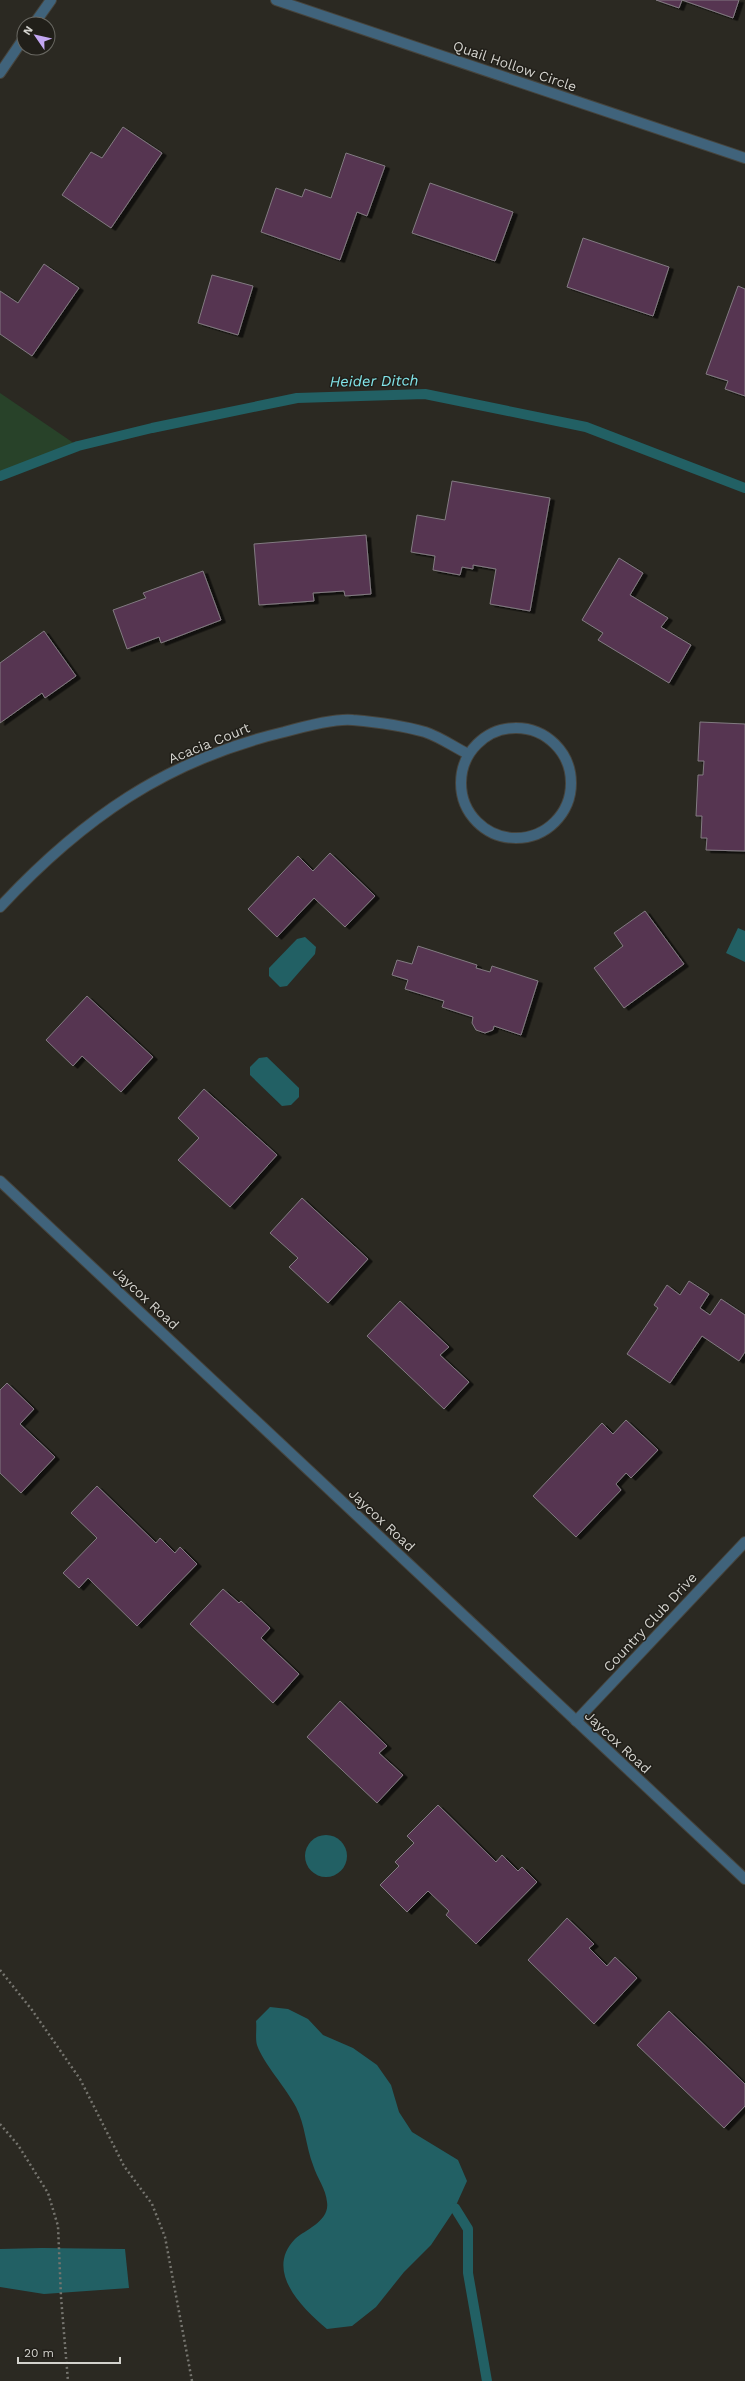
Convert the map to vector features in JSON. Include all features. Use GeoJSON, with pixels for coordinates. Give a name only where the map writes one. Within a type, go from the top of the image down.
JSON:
{"type":"FeatureCollection","features":[{"type":"Feature","properties":{"kind":"street"},"geometry":{"type":"LineString","coordinates":[[40,16],[51,0]]}},
{"type":"Feature","properties":{"kind":"street","name":"Quail Hollow Circle"},"geometry":{"type":"LineString","coordinates":[[276,0],[745,158]]}},
{"type":"Feature","properties":{"kind":"street"},"geometry":{"type":"LineString","coordinates":[[0,73],[16,50]]}},
{"type":"Feature","properties":{"kind":"street","name":"Acacia Court"},"geometry":{"type":"LineString","coordinates":[[0,906],[61,846],[96,818],[135,792],[175,770],[232,747],[306,726],[352,719],[425,732],[468,754]]}},
{"type":"Feature","properties":{"kind":"street"},"geometry":{"type":"LineString","coordinates":[[513,727],[539,732],[560,748],[571,773],[569,799],[555,823],[532,836],[526,837],[506,838],[482,827],[465,806],[461,779],[468,754],[488,735],[513,727]]}},
{"type":"Feature","properties":{"kind":"street","name":"Jaycox Road"},"geometry":{"type":"LineString","coordinates":[[0,1181],[745,1879]]}},
{"type":"Feature","properties":{"kind":"street","name":"Country Club Drive"},"geometry":{"type":"LineString","coordinates":[[576,1721],[745,1542]]}},
{"type":"Feature","properties":{"kind":"path"},"geometry":{"type":"LineString","coordinates":[[0,1970],[32,2010],[80,2079],[124,2166],[152,2204],[165,2237],[192,2381]]}},
{"type":"Feature","properties":{"kind":"path"},"geometry":{"type":"LineString","coordinates":[[0,2124],[18,2145],[48,2193],[58,2226],[61,2297],[68,2381]]}},
{"type":"Feature","properties":{"kind":"green space"},"geometry":{"type":"Polygon","coordinates":[[[0,393],[78,446],[0,476],[0,393]]]}},
{"type":"Feature","properties":{"kind":"water"},"geometry":{"type":"Polygon","coordinates":[[[738,928],[745,931],[745,962],[726,953],[738,928]]]}},
{"type":"Feature","properties":{"kind":"water"},"geometry":{"type":"Polygon","coordinates":[[[305,937],[316,947],[315,954],[287,986],[280,987],[269,976],[269,968],[297,939],[305,937]]]}},
{"type":"Feature","properties":{"kind":"water"},"geometry":{"type":"Polygon","coordinates":[[[267,1057],[299,1088],[299,1097],[291,1105],[282,1106],[250,1075],[250,1067],[259,1058],[267,1057]]]}},
{"type":"Feature","properties":{"kind":"water"},"geometry":{"type":"Polygon","coordinates":[[[322,1835],[330,1835],[338,1838],[344,1844],[347,1856],[344,1868],[338,1874],[330,1877],[322,1877],[314,1874],[308,1868],[305,1860],[305,1852],[308,1844],[314,1838],[322,1835]]]}},
{"type":"Feature","properties":{"kind":"water"},"geometry":{"type":"Polygon","coordinates":[[[270,2007],[288,2009],[308,2019],[323,2035],[353,2048],[377,2065],[391,2085],[399,2112],[412,2132],[458,2160],[467,2181],[453,2212],[431,2245],[404,2272],[376,2307],[352,2326],[327,2329],[307,2311],[298,2300],[290,2288],[285,2276],[283,2264],[286,2251],[295,2239],[321,2219],[327,2209],[327,2202],[311,2158],[296,2107],[264,2060],[257,2045],[256,2021],[270,2007]]]}},
{"type":"Feature","properties":{"kind":"water"},"geometry":{"type":"Polygon","coordinates":[[[0,2249],[125,2249],[129,2288],[44,2294],[0,2287],[0,2249]]]}},
{"type":"Feature","properties":{"kind":"building"},"geometry":{"type":"Polygon","coordinates":[[[656,0],[682,0],[679,8],[656,0]]]}},
{"type":"Feature","properties":{"kind":"building"},"geometry":{"type":"Polygon","coordinates":[[[682,0],[739,0],[733,18],[682,0]]]}},
{"type":"Feature","properties":{"kind":"building"},"geometry":{"type":"Polygon","coordinates":[[[123,127],[162,153],[111,228],[62,195],[91,152],[102,158],[123,127]]]}},
{"type":"Feature","properties":{"kind":"building"},"geometry":{"type":"Polygon","coordinates":[[[346,153],[385,166],[367,216],[357,212],[340,260],[261,232],[276,188],[302,197],[305,189],[331,198],[346,153]]]}},
{"type":"Feature","properties":{"kind":"building"},"geometry":{"type":"Polygon","coordinates":[[[430,183],[513,212],[495,261],[412,233],[430,183]]]}},
{"type":"Feature","properties":{"kind":"building"},"geometry":{"type":"Polygon","coordinates":[[[583,238],[669,267],[653,316],[567,287],[583,238]]]}},
{"type":"Feature","properties":{"kind":"building"},"geometry":{"type":"Polygon","coordinates":[[[44,264],[79,288],[32,356],[0,334],[0,291],[18,303],[44,264]]]}},
{"type":"Feature","properties":{"kind":"building"},"geometry":{"type":"Polygon","coordinates":[[[212,275],[253,286],[238,335],[198,323],[212,275]]]}},
{"type":"Feature","properties":{"kind":"building"},"geometry":{"type":"Polygon","coordinates":[[[738,286],[745,289],[745,396],[725,389],[728,381],[706,374],[738,286]]]}},
{"type":"Feature","properties":{"kind":"building"},"geometry":{"type":"Polygon","coordinates":[[[452,481],[550,498],[530,611],[490,604],[496,569],[473,565],[473,569],[462,567],[460,575],[433,570],[435,556],[411,552],[417,515],[445,520],[452,481]]]}},
{"type":"Feature","properties":{"kind":"building"},"geometry":{"type":"Polygon","coordinates":[[[366,535],[371,594],[345,596],[344,591],[313,593],[314,601],[259,605],[254,544],[366,535]]]}},
{"type":"Feature","properties":{"kind":"building"},"geometry":{"type":"Polygon","coordinates":[[[619,558],[643,573],[630,595],[668,618],[661,627],[691,645],[669,683],[598,640],[603,633],[582,620],[619,558]]]}},
{"type":"Feature","properties":{"kind":"building"},"geometry":{"type":"Polygon","coordinates":[[[203,571],[221,620],[161,643],[159,637],[127,649],[113,610],[146,598],[143,593],[203,571]]]}},
{"type":"Feature","properties":{"kind":"building"},"geometry":{"type":"Polygon","coordinates":[[[44,631],[76,676],[45,698],[42,693],[0,723],[0,663],[44,631]]]}},
{"type":"Feature","properties":{"kind":"building"},"geometry":{"type":"Polygon","coordinates":[[[700,722],[745,724],[745,851],[706,850],[707,838],[701,838],[702,816],[696,816],[698,775],[703,775],[704,761],[698,761],[700,722]]]}},
{"type":"Feature","properties":{"kind":"building"},"geometry":{"type":"Polygon","coordinates":[[[330,853],[375,896],[345,927],[314,898],[277,937],[248,909],[298,856],[313,871],[330,853]]]}},
{"type":"Feature","properties":{"kind":"building"},"geometry":{"type":"Polygon","coordinates":[[[645,911],[684,964],[624,1008],[594,968],[623,946],[614,933],[645,911]]]}},
{"type":"Feature","properties":{"kind":"building"},"geometry":{"type":"Polygon","coordinates":[[[418,946],[477,965],[476,968],[490,972],[492,966],[538,981],[521,1035],[494,1026],[493,1030],[485,1033],[476,1030],[472,1023],[473,1017],[442,1007],[444,1001],[405,989],[408,980],[392,975],[397,960],[412,964],[418,946]]]}},
{"type":"Feature","properties":{"kind":"building"},"geometry":{"type":"Polygon","coordinates":[[[87,996],[153,1057],[121,1092],[82,1056],[73,1066],[46,1040],[87,996]]]}},
{"type":"Feature","properties":{"kind":"building"},"geometry":{"type":"Polygon","coordinates":[[[204,1089],[277,1155],[230,1207],[178,1160],[199,1138],[178,1118],[204,1089]]]}},
{"type":"Feature","properties":{"kind":"building"},"geometry":{"type":"Polygon","coordinates":[[[302,1198],[368,1259],[328,1303],[289,1267],[298,1258],[270,1233],[302,1198]]]}},
{"type":"Feature","properties":{"kind":"building"},"geometry":{"type":"Polygon","coordinates":[[[689,1281],[709,1294],[700,1308],[710,1315],[721,1299],[745,1315],[745,1352],[739,1361],[702,1336],[670,1383],[627,1354],[658,1308],[654,1305],[667,1285],[680,1295],[689,1281]]]}},
{"type":"Feature","properties":{"kind":"building"},"geometry":{"type":"Polygon","coordinates":[[[400,1301],[449,1347],[440,1355],[469,1382],[444,1409],[367,1336],[400,1301]]]}},
{"type":"Feature","properties":{"kind":"building"},"geometry":{"type":"Polygon","coordinates":[[[7,1383],[34,1409],[20,1424],[55,1457],[21,1493],[0,1473],[0,1390],[7,1383]]]}},
{"type":"Feature","properties":{"kind":"building"},"geometry":{"type":"Polygon","coordinates":[[[626,1420],[658,1450],[631,1478],[626,1473],[616,1484],[621,1490],[576,1537],[533,1496],[602,1423],[613,1434],[626,1420]]]}},
{"type":"Feature","properties":{"kind":"building"},"geometry":{"type":"Polygon","coordinates":[[[97,1486],[156,1543],[160,1538],[175,1553],[180,1547],[197,1564],[137,1626],[88,1578],[79,1588],[63,1573],[97,1538],[71,1513],[97,1486]]]}},
{"type":"Feature","properties":{"kind":"building"},"geometry":{"type":"Polygon","coordinates":[[[223,1589],[239,1603],[241,1601],[270,1628],[261,1638],[299,1674],[273,1703],[190,1624],[223,1589]]]}},
{"type":"Feature","properties":{"kind":"building"},"geometry":{"type":"Polygon","coordinates":[[[340,1701],[387,1746],[379,1753],[403,1775],[377,1803],[307,1737],[340,1701]]]}},
{"type":"Feature","properties":{"kind":"building"},"geometry":{"type":"Polygon","coordinates":[[[438,1805],[496,1862],[502,1855],[518,1871],[522,1867],[537,1882],[476,1944],[446,1915],[449,1911],[428,1891],[407,1912],[380,1885],[399,1866],[395,1862],[414,1843],[407,1836],[438,1805]]]}},
{"type":"Feature","properties":{"kind":"building"},"geometry":{"type":"Polygon","coordinates":[[[567,1918],[594,1944],[589,1948],[607,1966],[615,1957],[637,1978],[594,2024],[528,1960],[567,1918]]]}},
{"type":"Feature","properties":{"kind":"building"},"geometry":{"type":"Polygon","coordinates":[[[669,2011],[745,2084],[745,2106],[724,2128],[637,2045],[669,2011]]]}},
{"type":"Feature","properties":{"kind":"waterway","name":"Heider Ditch"},"geometry":{"type":"LineString","coordinates":[[0,476],[78,446],[152,428],[297,398],[425,394],[586,427],[745,488]]}},
{"type":"Feature","properties":{"kind":"waterway"},"geometry":{"type":"LineString","coordinates":[[455,2208],[468,2229],[468,2273],[487,2381]]}}]}
